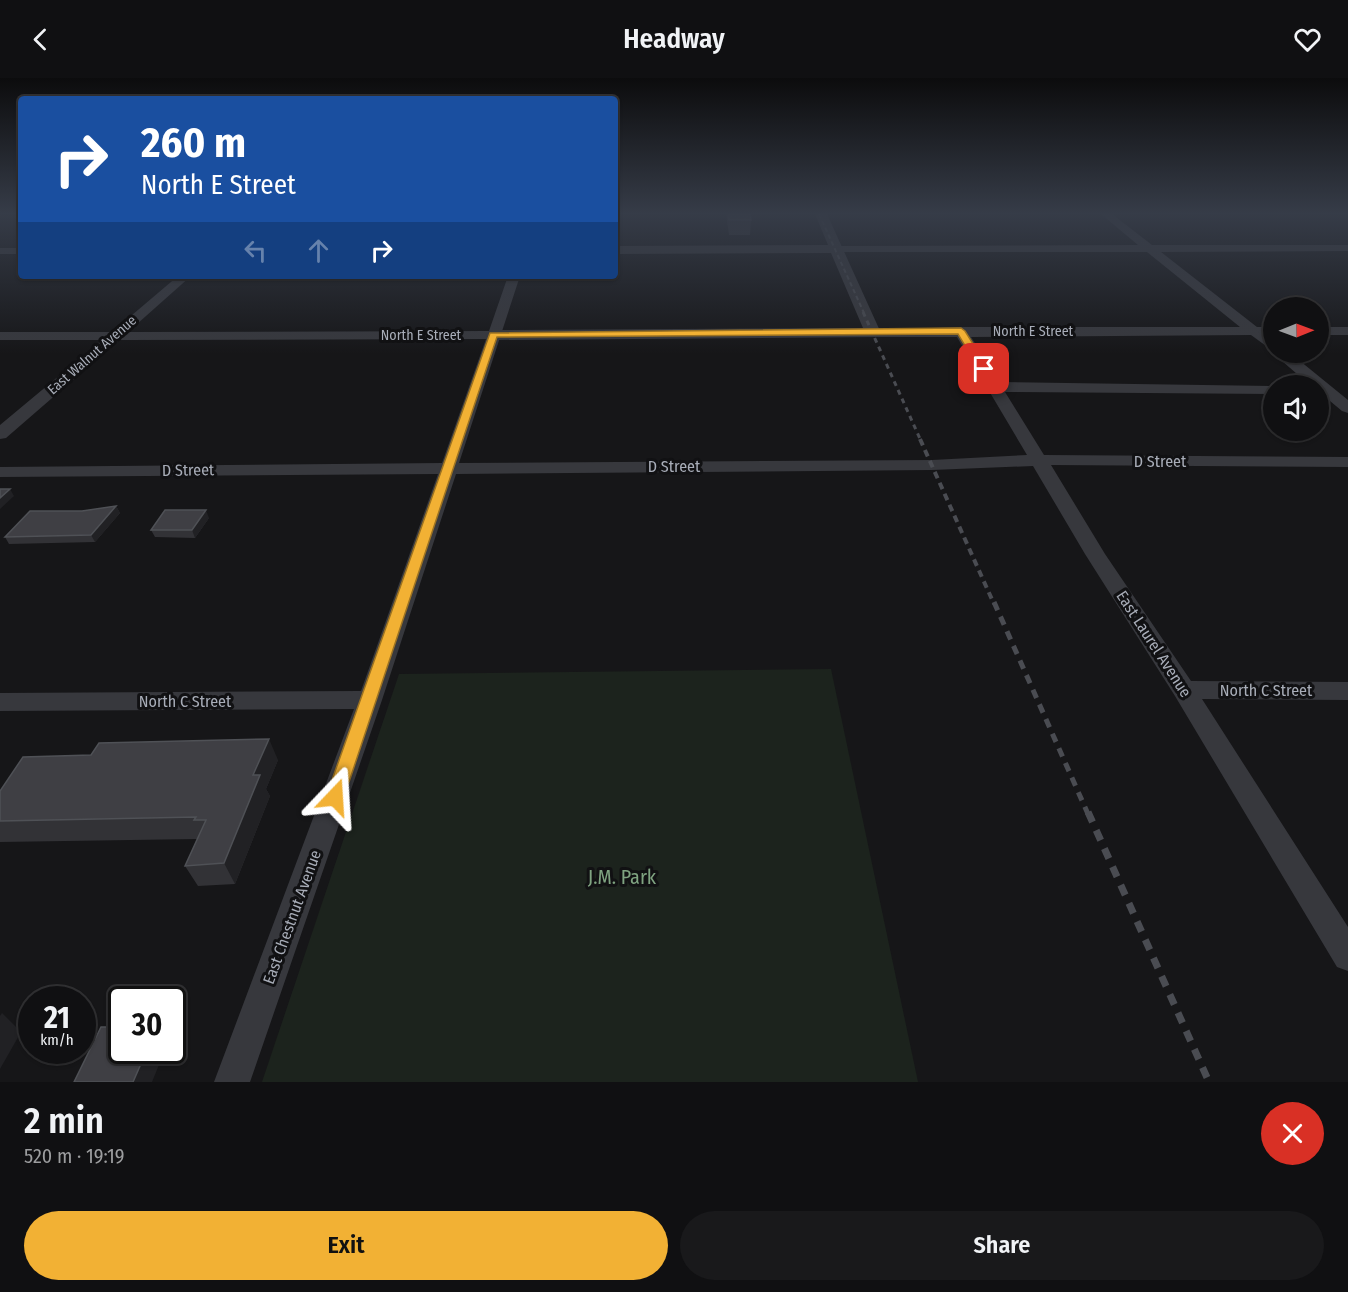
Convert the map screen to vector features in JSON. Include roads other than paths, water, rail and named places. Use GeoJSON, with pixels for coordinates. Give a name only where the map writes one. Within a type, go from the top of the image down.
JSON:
{"type":"FeatureCollection","features":[{"type":"Feature","properties":{"kind":"street"},"geometry":{"type":"LineString","coordinates":[[841,261],[873,333]]}},
{"type":"Feature","properties":{"kind":"street"},"geometry":{"type":"LineString","coordinates":[[1166,261],[1263,339]]}},
{"type":"Feature","properties":{"kind":"street","name":"East Walnut Avenue"},"geometry":{"type":"LineString","coordinates":[[0,434],[181,279]]}},
{"type":"Feature","properties":{"kind":"street","name":"East Chestnut Avenue"},"geometry":{"type":"LineString","coordinates":[[232,1082],[370,700],[513,279]]}},
{"type":"Feature","properties":{"kind":"street","name":"East Laurel Avenue"},"geometry":{"type":"LineString","coordinates":[[961,331],[1095,554],[1184,690],[1348,956]]}},
{"type":"Feature","properties":{"kind":"street","name":"North E Street"},"geometry":{"type":"LineString","coordinates":[[0,336],[1263,331]]}},
{"type":"Feature","properties":{"kind":"street"},"geometry":{"type":"LineString","coordinates":[[1329,331],[1348,331]]}},
{"type":"Feature","properties":{"kind":"street"},"geometry":{"type":"LineString","coordinates":[[1292,363],[1306,375]]}},
{"type":"Feature","properties":{"kind":"street"},"geometry":{"type":"LineString","coordinates":[[996,387],[1263,389]]}},
{"type":"Feature","properties":{"kind":"street"},"geometry":{"type":"LineString","coordinates":[[1329,389],[1348,389]]}},
{"type":"Feature","properties":{"kind":"street"},"geometry":{"type":"LineString","coordinates":[[1329,394],[1348,408]]}},
{"type":"Feature","properties":{"kind":"street","name":"D Street"},"geometry":{"type":"LineString","coordinates":[[0,472],[932,465],[1039,460],[1348,462]]}},
{"type":"Feature","properties":{"kind":"street","name":"North C Street"},"geometry":{"type":"LineString","coordinates":[[1184,690],[1348,691]]}},
{"type":"Feature","properties":{"kind":"street","name":"North C Street"},"geometry":{"type":"LineString","coordinates":[[0,702],[370,700]]}},
{"type":"Feature","properties":{"kind":"railway"},"geometry":{"type":"LineString","coordinates":[[840,261],[864,313]]}},
{"type":"Feature","properties":{"kind":"railway"},"geometry":{"type":"LineString","coordinates":[[863,312],[921,441]]}},
{"type":"Feature","properties":{"kind":"railway"},"geometry":{"type":"LineString","coordinates":[[920,439],[994,604]]}},
{"type":"Feature","properties":{"kind":"railway"},"geometry":{"type":"LineString","coordinates":[[994,602],[1088,814]]}},
{"type":"Feature","properties":{"kind":"railway"},"geometry":{"type":"LineString","coordinates":[[1088,812],[1209,1082]]}},
{"type":"Feature","properties":{"kind":"park label","name":"J.M. Park"},"geometry":{"type":"Point","coordinates":[622,877]}}]}
